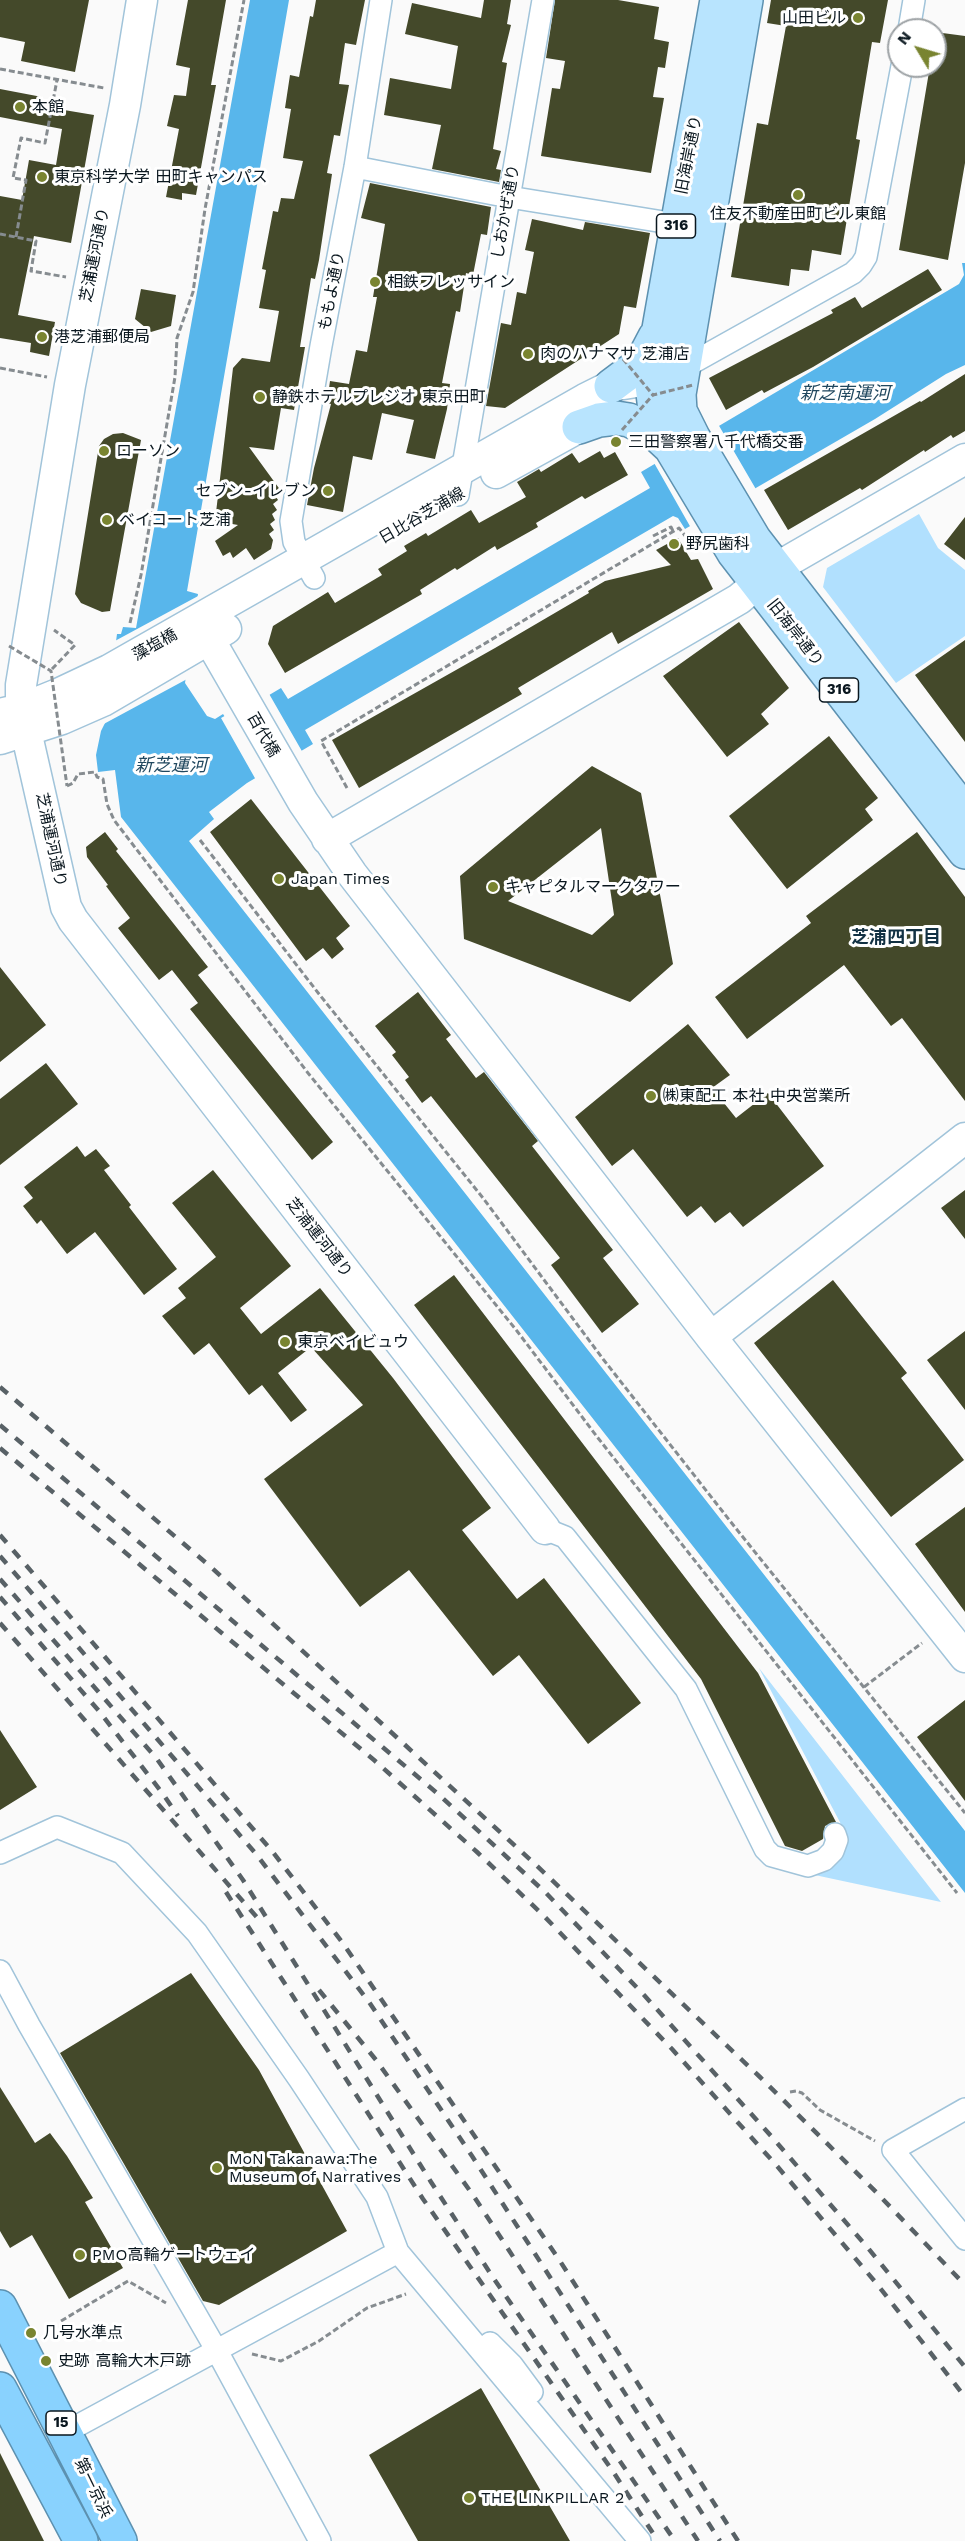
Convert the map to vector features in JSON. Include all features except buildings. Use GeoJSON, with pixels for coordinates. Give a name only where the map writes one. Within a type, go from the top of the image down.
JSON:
{"type":"FeatureCollection","features":[{"type":"Feature","properties":{"kind":"highway","name":"第一京浜"},"geometry":{"type":"LineString","coordinates":[[0,2307],[120,2541]]}},
{"type":"Feature","properties":{"kind":"highway","name":"第一京浜"},"geometry":{"type":"LineString","coordinates":[[0,2389],[81,2541]]}},
{"type":"Feature","properties":{"kind":"main road","name":"旧海岸通り"},"geometry":{"type":"LineString","coordinates":[[682,444],[656,418],[652,390],[676,224],[717,0]]}},
{"type":"Feature","properties":{"kind":"main road","name":"旧海岸通り"},"geometry":{"type":"LineString","coordinates":[[682,444],[678,403],[688,377],[746,0]]}},
{"type":"Feature","properties":{"kind":"main road"},"geometry":{"type":"LineString","coordinates":[[617,372],[635,368],[645,356],[659,330]]}},
{"type":"Feature","properties":{"kind":"main road"},"geometry":{"type":"LineString","coordinates":[[579,427],[599,420],[616,418],[629,420],[682,444]]}},
{"type":"Feature","properties":{"kind":"main road","name":"316"},"geometry":{"type":"LineString","coordinates":[[682,444],[718,524]]}},
{"type":"Feature","properties":{"kind":"main road","name":"旧海岸通り"},"geometry":{"type":"LineString","coordinates":[[718,524],[766,576],[965,812]]}},
{"type":"Feature","properties":{"kind":"main road","name":"旧海岸通り"},"geometry":{"type":"LineString","coordinates":[[766,576],[965,852]]}},
{"type":"Feature","properties":{"kind":"street","name":"芝浦運河通り"},"geometry":{"type":"LineString","coordinates":[[142,0],[125,105],[66,409],[21,685],[12,723],[66,907],[73,920],[545,1529]]}},
{"type":"Feature","properties":{"kind":"street","name":"ももよ通り"},"geometry":{"type":"LineString","coordinates":[[309,569],[294,542],[291,521],[321,346],[356,167],[381,0]]}},
{"type":"Feature","properties":{"kind":"street","name":"しおかぜ通り"},"geometry":{"type":"LineString","coordinates":[[460,482],[543,0]]}},
{"type":"Feature","properties":{"kind":"street"},"geometry":{"type":"LineString","coordinates":[[911,18],[914,0]]}},
{"type":"Feature","properties":{"kind":"street"},"geometry":{"type":"LineString","coordinates":[[688,377],[861,266],[866,257],[900,78]]}},
{"type":"Feature","properties":{"kind":"street"},"geometry":{"type":"LineString","coordinates":[[356,167],[509,197],[676,224]]}},
{"type":"Feature","properties":{"kind":"street","name":"日比谷芝浦線"},"geometry":{"type":"LineString","coordinates":[[201,636],[309,569],[460,482],[617,372],[631,382],[652,390]]}},
{"type":"Feature","properties":{"kind":"street","name":"日比谷芝浦線"},"geometry":{"type":"LineString","coordinates":[[460,482],[579,427],[652,390],[688,377]]}},
{"type":"Feature","properties":{"kind":"street"},"geometry":{"type":"LineString","coordinates":[[327,839],[739,599],[766,576],[965,459]]}},
{"type":"Feature","properties":{"kind":"street","name":"藻塩橋"},"geometry":{"type":"LineString","coordinates":[[12,723],[110,670],[201,636]]}},
{"type":"Feature","properties":{"kind":"street","name":"藻塩橋"},"geometry":{"type":"LineString","coordinates":[[12,723],[62,719],[103,701],[201,636]]}},
{"type":"Feature","properties":{"kind":"street","name":"百代橋"},"geometry":{"type":"LineString","coordinates":[[201,636],[244,701],[327,839],[711,1337],[965,1657]]}},
{"type":"Feature","properties":{"kind":"street"},"geometry":{"type":"LineString","coordinates":[[711,1337],[965,1138]]}},
{"type":"Feature","properties":{"kind":"street"},"geometry":{"type":"LineString","coordinates":[[545,1529],[566,1538],[686,1689],[765,1849],[772,1856],[808,1866],[824,1860],[833,1851],[837,1840],[835,1834]]}},
{"type":"Feature","properties":{"kind":"street"},"geometry":{"type":"LineString","coordinates":[[0,1853],[57,1827],[122,1853],[197,1934],[292,2069],[377,2197],[398,2252],[640,2541],[512,2365],[398,2252]]}},
{"type":"Feature","properties":{"kind":"street"},"geometry":{"type":"LineString","coordinates":[[0,1971],[28,2025],[217,2351],[320,2541]]}},
{"type":"Feature","properties":{"kind":"street"},"geometry":{"type":"LineString","coordinates":[[965,2109],[893,2150],[965,2239]]}},
{"type":"Feature","properties":{"kind":"street"},"geometry":{"type":"LineString","coordinates":[[66,2432],[398,2252]]}},
{"type":"Feature","properties":{"kind":"path"},"geometry":{"type":"LineString","coordinates":[[130,623],[141,575],[173,388],[177,338],[193,292],[205,209],[244,0]]}},
{"type":"Feature","properties":{"kind":"path"},"geometry":{"type":"LineString","coordinates":[[0,69],[106,89]]}},
{"type":"Feature","properties":{"kind":"path"},"geometry":{"type":"LineString","coordinates":[[16,237],[26,180],[13,178],[21,138],[45,143],[57,80]]}},
{"type":"Feature","properties":{"kind":"path"},"geometry":{"type":"LineString","coordinates":[[0,234],[36,241],[31,271],[72,278]]}},
{"type":"Feature","properties":{"kind":"path"},"geometry":{"type":"LineString","coordinates":[[0,368],[54,379]]}},
{"type":"Feature","properties":{"kind":"path"},"geometry":{"type":"LineString","coordinates":[[617,372],[652,390]]}},
{"type":"Feature","properties":{"kind":"path"},"geometry":{"type":"LineString","coordinates":[[622,430],[652,390],[688,377]]}},
{"type":"Feature","properties":{"kind":"path"},"geometry":{"type":"LineString","coordinates":[[347,788],[321,741],[679,528],[690,542],[718,524]]}},
{"type":"Feature","properties":{"kind":"path"},"geometry":{"type":"LineString","coordinates":[[653,536],[670,527],[674,532]]}},
{"type":"Feature","properties":{"kind":"path"},"geometry":{"type":"LineString","coordinates":[[51,671],[75,645],[57,634],[53,628]]}},
{"type":"Feature","properties":{"kind":"path"},"geometry":{"type":"LineString","coordinates":[[9,646],[51,671]]}},
{"type":"Feature","properties":{"kind":"path"},"geometry":{"type":"LineString","coordinates":[[51,671],[67,786],[73,783],[78,774],[95,772],[97,777],[103,779],[107,804],[114,820],[308,1073],[517,1331],[613,1457],[957,1893]]}},
{"type":"Feature","properties":{"kind":"path"},"geometry":{"type":"LineString","coordinates":[[200,840],[483,1198],[603,1359],[965,1813]]}},
{"type":"Feature","properties":{"kind":"path"},"geometry":{"type":"LineString","coordinates":[[864,1687],[942,1628]]}},
{"type":"Feature","properties":{"kind":"path"},"geometry":{"type":"LineString","coordinates":[[790,2092],[802,2093],[820,2110],[842,2124],[893,2150]]}},
{"type":"Feature","properties":{"kind":"shaded area"},"geometry":{"type":"Polygon","coordinates":[[[919,514],[938,548],[965,570],[965,636],[896,683],[823,587],[827,568],[919,514]]]}},
{"type":"Feature","properties":{"kind":"shaded area"},"geometry":{"type":"Polygon","coordinates":[[[759,1668],[941,1902],[810,1874],[843,1828],[759,1668]]]}},
{"type":"Feature","properties":{"kind":"water","name":"新芝運河"},"geometry":{"type":"Polygon","coordinates":[[[250,0],[289,0],[187,591],[198,594],[185,683],[207,716],[215,719],[223,714],[227,720],[281,688],[288,699],[650,488],[641,472],[959,284],[964,275],[962,263],[965,263],[965,365],[946,374],[875,419],[685,529],[678,518],[673,516],[305,730],[313,744],[247,783],[209,812],[214,819],[189,841],[965,1831],[965,1893],[121,817],[115,770],[98,772],[96,755],[105,723],[117,634],[121,634],[123,627],[136,628],[250,0]]]}},
{"type":"Feature","properties":{"kind":"pier"},"geometry":{"type":"Polygon","coordinates":[[[718,424],[757,491],[691,528],[653,461],[718,424]]]}},
{"type":"Feature","properties":{"kind":"pier"},"geometry":{"type":"Polygon","coordinates":[[[200,595],[189,678],[100,726],[113,642],[200,595]]]}},
{"type":"Feature","properties":{"kind":"pier"},"geometry":{"type":"Polygon","coordinates":[[[268,692],[303,753],[256,780],[221,718],[268,692]]]}},
{"type":"Feature","properties":{"kind":"railway"},"geometry":{"type":"LineString","coordinates":[[0,1387],[212,1568],[536,1865],[761,2078],[876,2192],[965,2285]]}},
{"type":"Feature","properties":{"kind":"railway"},"geometry":{"type":"LineString","coordinates":[[0,1425],[437,1793],[546,1893],[644,1995],[772,2137],[868,2248],[965,2367]]}},
{"type":"Feature","properties":{"kind":"railway"},"geometry":{"type":"LineString","coordinates":[[0,1448],[374,1760],[477,1852],[543,1915],[672,2049],[777,2166],[877,2284],[965,2397]]}},
{"type":"Feature","properties":{"kind":"railway"},"geometry":{"type":"LineString","coordinates":[[0,1535],[272,1851],[342,1942],[560,2261],[738,2541]]}},
{"type":"Feature","properties":{"kind":"railway"},"geometry":{"type":"LineString","coordinates":[[0,1556],[256,1854],[369,2002],[472,2156],[720,2541]]}},
{"type":"Feature","properties":{"kind":"railway"},"geometry":{"type":"LineString","coordinates":[[0,1579],[157,1759],[243,1880],[494,2279],[675,2541]]}},
{"type":"Feature","properties":{"kind":"railway"},"geometry":{"type":"LineString","coordinates":[[0,1597],[99,1711],[178,1816]]}},
{"type":"Feature","properties":{"kind":"railway"},"geometry":{"type":"LineString","coordinates":[[0,1623],[261,1922]]}},
{"type":"Feature","properties":{"kind":"railway"},"geometry":{"type":"LineString","coordinates":[[226,1892],[423,2199],[614,2473],[658,2541]]}},
{"type":"Feature","properties":{"kind":"railway"},"geometry":{"type":"LineString","coordinates":[[319,1990],[376,2060],[473,2195],[698,2541]]}},
{"type":"Feature","properties":{"kind":"place","name":"山田ビル"},"geometry":{"type":"Point","coordinates":[858,18]}},
{"type":"Feature","properties":{"kind":"place","name":"本館"},"geometry":{"type":"Point","coordinates":[20,107]}},
{"type":"Feature","properties":{"kind":"place","name":"東京科学大学 田町キャンパス"},"geometry":{"type":"Point","coordinates":[42,177]}},
{"type":"Feature","properties":{"kind":"place","name":"住友不動産田町ビル東館"},"geometry":{"type":"Point","coordinates":[798,195]}},
{"type":"Feature","properties":{"kind":"place","name":"相鉄フレッサイン"},"geometry":{"type":"Point","coordinates":[375,282]}},
{"type":"Feature","properties":{"kind":"place","name":"港芝浦郵便局"},"geometry":{"type":"Point","coordinates":[42,337]}},
{"type":"Feature","properties":{"kind":"place","name":"肉のハナマサ 芝浦店"},"geometry":{"type":"Point","coordinates":[528,354]}},
{"type":"Feature","properties":{"kind":"place","name":"静鉄ホテルプレジオ 東京田町"},"geometry":{"type":"Point","coordinates":[260,397]}},
{"type":"Feature","properties":{"kind":"place","name":"三田警察署八千代橋交番"},"geometry":{"type":"Point","coordinates":[616,442]}},
{"type":"Feature","properties":{"kind":"place","name":"ローソン"},"geometry":{"type":"Point","coordinates":[104,451]}},
{"type":"Feature","properties":{"kind":"place","name":"セブン-イレブン"},"geometry":{"type":"Point","coordinates":[328,491]}},
{"type":"Feature","properties":{"kind":"place","name":"ベイコート芝浦"},"geometry":{"type":"Point","coordinates":[107,520]}},
{"type":"Feature","properties":{"kind":"place","name":"野尻歯科"},"geometry":{"type":"Point","coordinates":[674,544]}},
{"type":"Feature","properties":{"kind":"place","name":"Japan Times"},"geometry":{"type":"Point","coordinates":[279,879]}},
{"type":"Feature","properties":{"kind":"place","name":"キャピタルマークタワー"},"geometry":{"type":"Point","coordinates":[493,887]}},
{"type":"Feature","properties":{"kind":"place","name":"㈱東配工 本社 中央営業所"},"geometry":{"type":"Point","coordinates":[651,1096]}},
{"type":"Feature","properties":{"kind":"place","name":"東京ベイビュウ"},"geometry":{"type":"Point","coordinates":[285,1342]}},
{"type":"Feature","properties":{"kind":"place","name":"MoN Takanawa:The Museum of Narratives"},"geometry":{"type":"Point","coordinates":[217,2168]}},
{"type":"Feature","properties":{"kind":"place","name":"PMO高輪ゲートウェイ"},"geometry":{"type":"Point","coordinates":[80,2255]}},
{"type":"Feature","properties":{"kind":"place","name":"几号水準点"},"geometry":{"type":"Point","coordinates":[31,2333]}},
{"type":"Feature","properties":{"kind":"place","name":"史跡 高輪大木戸跡"},"geometry":{"type":"Point","coordinates":[46,2361]}},
{"type":"Feature","properties":{"kind":"place","name":"THE LINKPILLAR 2"},"geometry":{"type":"Point","coordinates":[469,2498]}},
{"type":"Feature","properties":{"kind":"district","name":"芝浦四丁目"},"geometry":{"type":"Point","coordinates":[896,938]}},
{"type":"Feature","properties":{"kind":"water label","name":"新芝南運河"},"geometry":{"type":"Point","coordinates":[845,394]}}]}
